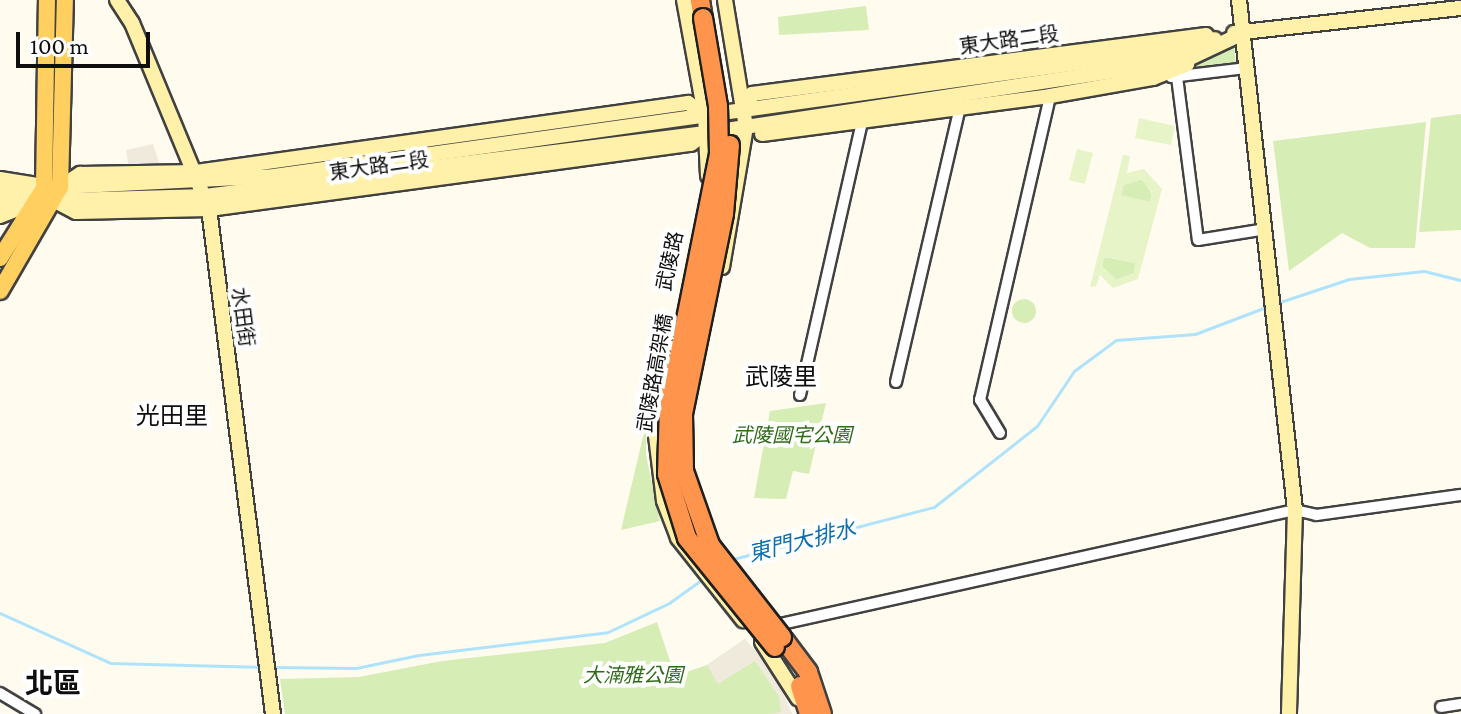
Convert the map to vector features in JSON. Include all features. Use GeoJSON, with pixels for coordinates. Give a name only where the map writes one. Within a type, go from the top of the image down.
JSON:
{"type":"FeatureCollection","features":[{"type":"Feature","properties":{"kind":"highway","name":"武陵路高架橋"},"geometry":{"type":"LineString","coordinates":[[705,8],[718,106],[719,154],[669,404],[667,474],[687,538],[808,672],[825,714]]}},
{"type":"Feature","properties":{"kind":"highway"},"geometry":{"type":"LineString","coordinates":[[721,271],[697,311],[673,439],[677,483],[698,541],[772,635]]}},
{"type":"Feature","properties":{"kind":"highway"},"geometry":{"type":"LineString","coordinates":[[689,274],[697,311]]}},
{"type":"Feature","properties":{"kind":"highway","name":"武陵路高架橋"},"geometry":{"type":"LineString","coordinates":[[772,635],[797,680],[809,714]]}},
{"type":"Feature","properties":{"kind":"main road"},"geometry":{"type":"LineString","coordinates":[[0,258],[49,194],[47,0]]}},
{"type":"Feature","properties":{"kind":"main road"},"geometry":{"type":"LineString","coordinates":[[0,291],[49,194],[65,0]]}},
{"type":"Feature","properties":{"kind":"street","name":"水田街"},"geometry":{"type":"LineString","coordinates":[[117,0],[203,190],[273,714]]}},
{"type":"Feature","properties":{"kind":"street","name":"武陵路"},"geometry":{"type":"LineString","coordinates":[[684,0],[705,114],[709,167],[656,436],[660,483],[682,541],[710,560]]}},
{"type":"Feature","properties":{"kind":"street"},"geometry":{"type":"LineString","coordinates":[[725,0],[746,127],[690,424],[693,477],[712,530],[710,560],[772,635],[802,714]]}},
{"type":"Feature","properties":{"kind":"street"},"geometry":{"type":"LineString","coordinates":[[1239,0],[1278,321],[1295,510],[1289,714]]}},
{"type":"Feature","properties":{"kind":"street","name":"東大路二段"},"geometry":{"type":"LineString","coordinates":[[0,179],[49,194],[76,212],[688,103],[705,114],[744,110],[752,94],[1461,8]]}},
{"type":"Feature","properties":{"kind":"street","name":"東大路二段"},"geometry":{"type":"LineString","coordinates":[[0,190],[49,194],[203,190],[691,144],[705,133],[1186,60],[1243,33]]}},
{"type":"Feature","properties":{"kind":"street","name":"東大路二段"},"geometry":{"type":"LineString","coordinates":[[1153,78],[1243,33]]}},
{"type":"Feature","properties":{"kind":"street","name":"東大路二段"},"geometry":{"type":"LineString","coordinates":[[746,127],[758,134],[862,122],[1153,78],[1247,68]]}},
{"type":"Feature","properties":{"kind":"street"},"geometry":{"type":"LineString","coordinates":[[1177,77],[1198,240],[1266,229]]}},
{"type":"Feature","properties":{"kind":"street"},"geometry":{"type":"LineString","coordinates":[[1000,433],[980,400],[1050,96]]}},
{"type":"Feature","properties":{"kind":"street"},"geometry":{"type":"LineString","coordinates":[[896,382],[960,108]]}},
{"type":"Feature","properties":{"kind":"street"},"geometry":{"type":"LineString","coordinates":[[800,395],[862,122]]}},
{"type":"Feature","properties":{"kind":"street","name":"東大路二段"},"geometry":{"type":"LineString","coordinates":[[0,202],[49,194]]}},
{"type":"Feature","properties":{"kind":"street","name":"東大路二段"},"geometry":{"type":"LineString","coordinates":[[0,216],[49,194]]}},
{"type":"Feature","properties":{"kind":"street"},"geometry":{"type":"LineString","coordinates":[[772,635],[1295,510],[1316,515],[1461,495]]}},
{"type":"Feature","properties":{"kind":"street"},"geometry":{"type":"LineString","coordinates":[[682,541],[712,530]]}},
{"type":"Feature","properties":{"kind":"street"},"geometry":{"type":"LineString","coordinates":[[710,560],[772,635]]}},
{"type":"Feature","properties":{"kind":"street"},"geometry":{"type":"LineString","coordinates":[[0,693],[35,714]]}},
{"type":"Feature","properties":{"kind":"street"},"geometry":{"type":"LineString","coordinates":[[1441,707],[1461,704]]}},
{"type":"Feature","properties":{"kind":"green space"},"geometry":{"type":"Polygon","coordinates":[[[866,6],[869,30],[779,35],[778,17],[866,6]]]}},
{"type":"Feature","properties":{"kind":"green space"},"geometry":{"type":"Polygon","coordinates":[[[1234,46],[1236,66],[1176,73],[1234,46]]]}},
{"type":"Feature","properties":{"kind":"green space"},"geometry":{"type":"Polygon","coordinates":[[[1461,114],[1461,230],[1419,232],[1431,118],[1461,114]]]}},
{"type":"Feature","properties":{"kind":"green space"},"geometry":{"type":"Polygon","coordinates":[[[1139,118],[1175,126],[1171,145],[1135,138],[1139,118]]]}},
{"type":"Feature","properties":{"kind":"green space"},"geometry":{"type":"Polygon","coordinates":[[[1426,122],[1415,248],[1370,248],[1342,233],[1289,271],[1273,141],[1426,122]]]}},
{"type":"Feature","properties":{"kind":"green space"},"geometry":{"type":"Polygon","coordinates":[[[1077,149],[1093,153],[1085,184],[1069,180],[1077,149]]]}},
{"type":"Feature","properties":{"kind":"green space"},"geometry":{"type":"Polygon","coordinates":[[[1123,155],[1130,156],[1127,173],[1144,169],[1162,189],[1138,279],[1113,288],[1100,275],[1096,286],[1090,287],[1123,155]],[[1141,179],[1124,185],[1121,195],[1150,202],[1152,193],[1141,179]],[[1105,257],[1102,266],[1116,280],[1134,273],[1135,263],[1105,257]]]}},
{"type":"Feature","properties":{"kind":"green space"},"geometry":{"type":"Polygon","coordinates":[[[1142,179],[1152,194],[1150,202],[1121,196],[1123,185],[1142,179]]]}},
{"type":"Feature","properties":{"kind":"green space"},"geometry":{"type":"Polygon","coordinates":[[[1104,257],[1136,263],[1134,273],[1116,280],[1102,266],[1104,257]]]}},
{"type":"Feature","properties":{"kind":"green space"},"geometry":{"type":"Polygon","coordinates":[[[1024,299],[1033,302],[1036,311],[1033,320],[1024,323],[1015,320],[1012,311],[1015,302],[1024,299]]]}},
{"type":"Feature","properties":{"kind":"green space","name":"武陵國宅公園"},"geometry":{"type":"Polygon","coordinates":[[[826,403],[809,474],[793,471],[786,499],[754,498],[770,411],[826,403]]]}},
{"type":"Feature","properties":{"kind":"green space"},"geometry":{"type":"Polygon","coordinates":[[[646,424],[646,455],[660,521],[621,530],[646,424]]]}},
{"type":"Feature","properties":{"kind":"green space","name":"大湳雅公園"},"geometry":{"type":"Polygon","coordinates":[[[657,622],[675,676],[707,665],[745,639],[792,714],[285,714],[280,679],[359,677],[442,661],[605,643],[657,622]]]}},
{"type":"Feature","properties":{"kind":"shaded area"},"geometry":{"type":"Polygon","coordinates":[[[153,144],[161,168],[129,169],[126,150],[153,144]]]}},
{"type":"Feature","properties":{"kind":"shaded area"},"geometry":{"type":"Polygon","coordinates":[[[745,639],[775,674],[792,714],[769,714],[781,712],[779,697],[755,661],[718,684],[707,665],[745,639]]]}},
{"type":"Feature","properties":{"kind":"waterway","name":"東門大排水"},"geometry":{"type":"LineString","coordinates":[[1277,303],[1349,279],[1424,271],[1461,280]]}},
{"type":"Feature","properties":{"kind":"waterway","name":"東門大排水"},"geometry":{"type":"LineString","coordinates":[[729,560],[934,507],[1037,426],[1074,371],[1116,340],[1195,334],[1266,307]]}},
{"type":"Feature","properties":{"kind":"waterway","name":"東門大排水"},"geometry":{"type":"LineString","coordinates":[[273,667],[356,668],[419,655],[608,632],[669,603],[704,578]]}},
{"type":"Feature","properties":{"kind":"waterway","name":"東門大排水"},"geometry":{"type":"LineString","coordinates":[[0,613],[110,663],[261,667]]}},
{"type":"Feature","properties":{"kind":"district","name":"武陵里"},"geometry":{"type":"Point","coordinates":[781,377]}},
{"type":"Feature","properties":{"kind":"district","name":"光田里"},"geometry":{"type":"Point","coordinates":[172,416]}},
{"type":"Feature","properties":{"kind":"district","name":"北區"},"geometry":{"type":"Point","coordinates":[53,684]}}]}
